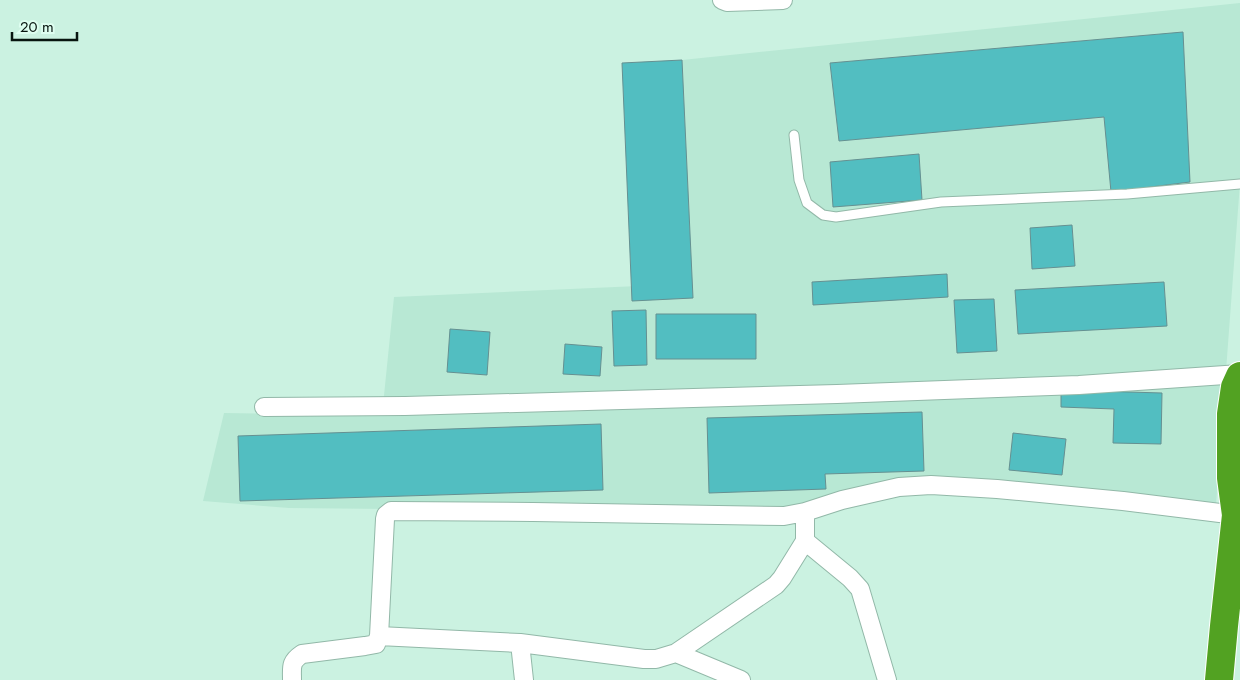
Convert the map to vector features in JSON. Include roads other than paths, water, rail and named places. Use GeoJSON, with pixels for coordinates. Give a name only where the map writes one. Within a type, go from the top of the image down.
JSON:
{"type":"FeatureCollection","features":[{"type":"Feature","properties":{"kind":"highway"},"geometry":{"type":"LineString","coordinates":[[1220,680],[1236,515],[1236,478],[1231,414],[1235,387],[1240,375]]}},
{"type":"Feature","properties":{"kind":"street"},"geometry":{"type":"LineString","coordinates":[[722,0],[726,2],[783,0]]}},
{"type":"Feature","properties":{"kind":"street"},"geometry":{"type":"LineString","coordinates":[[264,407],[405,406],[856,393],[1079,385],[1240,375]]}},
{"type":"Feature","properties":{"kind":"street"},"geometry":{"type":"LineString","coordinates":[[292,680],[292,663],[302,654],[376,644],[379,636],[385,519],[386,515],[391,511],[784,516],[899,487],[931,485],[1006,490],[1236,515]]}},
{"type":"Feature","properties":{"kind":"street"},"geometry":{"type":"LineString","coordinates":[[379,636],[520,643],[656,659],[676,653],[776,585],[805,541],[805,512]]}},
{"type":"Feature","properties":{"kind":"street"},"geometry":{"type":"LineString","coordinates":[[805,541],[850,578],[860,589],[887,680]]}},
{"type":"Feature","properties":{"kind":"street"},"geometry":{"type":"LineString","coordinates":[[520,643],[524,680]]}},
{"type":"Feature","properties":{"kind":"street"},"geometry":{"type":"LineString","coordinates":[[676,653],[741,680]]}},
{"type":"Feature","properties":{"kind":"lane"},"geometry":{"type":"LineString","coordinates":[[794,135],[799,180],[807,204],[823,215],[836,218],[941,202],[1127,194],[1240,184]]}}]}
